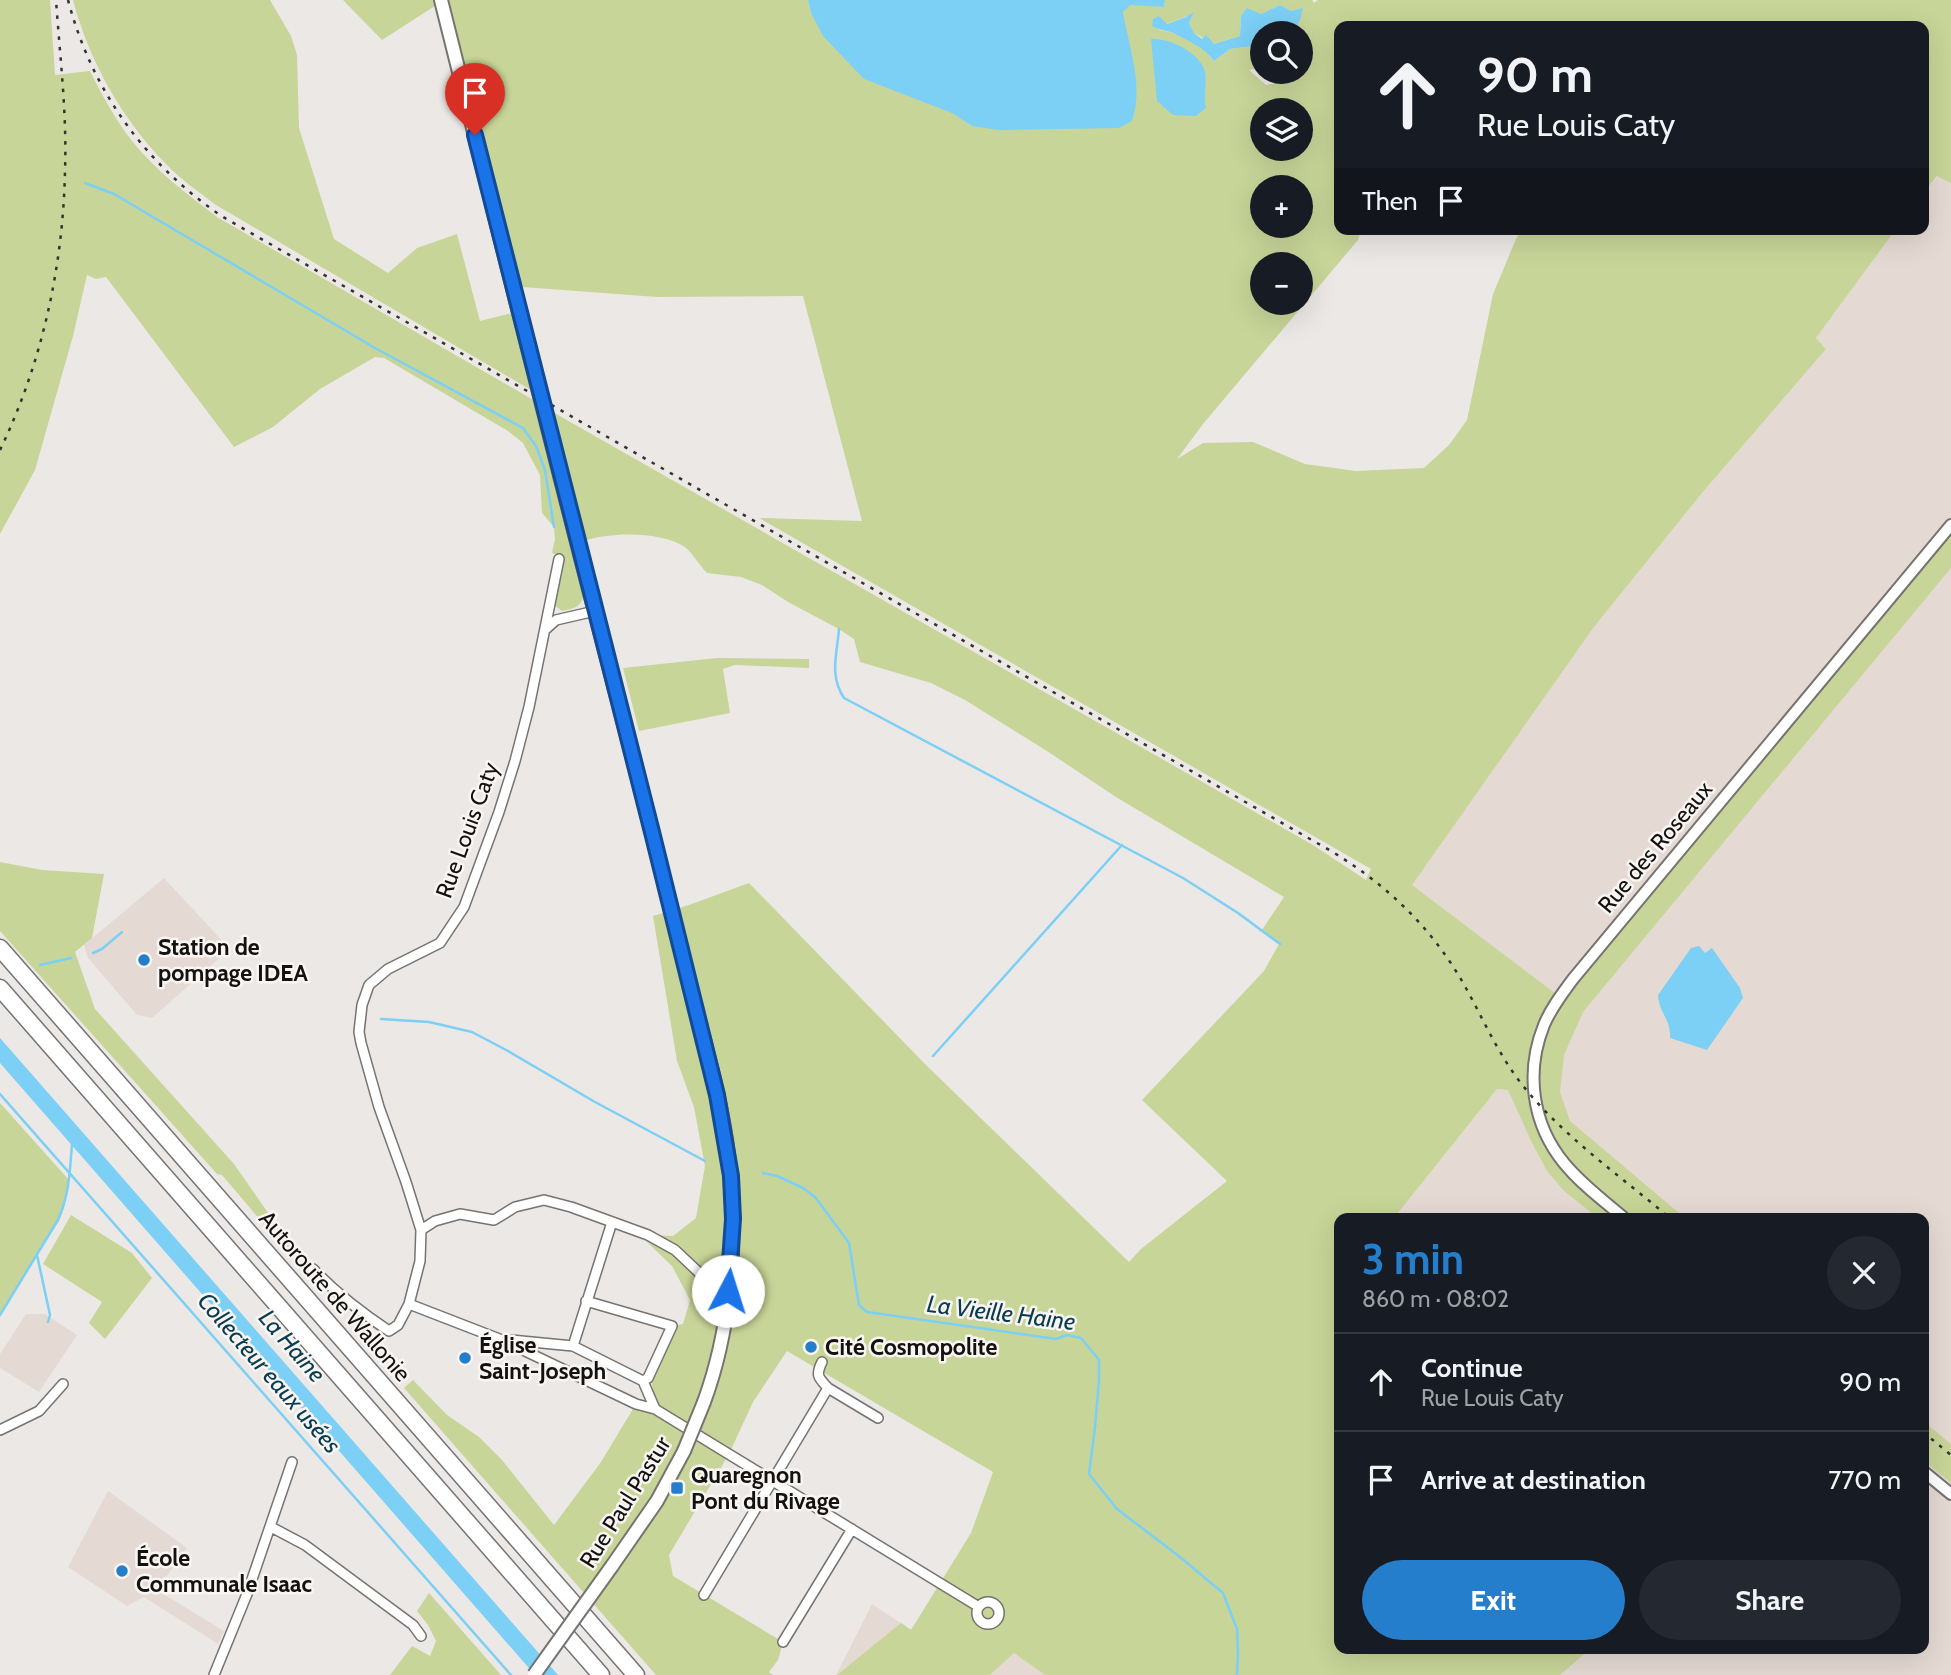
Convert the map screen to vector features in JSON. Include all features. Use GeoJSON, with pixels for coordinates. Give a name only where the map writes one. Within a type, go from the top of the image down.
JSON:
{"type":"FeatureCollection","features":[{"type":"Feature","properties":{"kind":"highway","name":"Autoroute de Wallonie"},"geometry":{"type":"LineString","coordinates":[[0,948],[636,1675]]}},
{"type":"Feature","properties":{"kind":"highway"},"geometry":{"type":"LineString","coordinates":[[0,988],[601,1675]]}},
{"type":"Feature","properties":{"kind":"main road"},"geometry":{"type":"LineString","coordinates":[[441,0],[595,611]]}},
{"type":"Feature","properties":{"kind":"main road","name":"Rue Paul Pastur"},"geometry":{"type":"LineString","coordinates":[[534,1675],[657,1501],[684,1451],[704,1402],[719,1348],[728,1291],[733,1219],[730,1169],[714,1082],[595,611]]}},
{"type":"Feature","properties":{"kind":"street","name":"Rue des Roseaux"},"geometry":{"type":"LineString","coordinates":[[1618,1213],[1577,1178],[1551,1145],[1543,1128],[1534,1098],[1533,1076],[1539,1042],[1549,1015],[1590,957],[1951,525]]}},
{"type":"Feature","properties":{"kind":"street","name":"Rue Louis Caty"},"geometry":{"type":"LineString","coordinates":[[313,1269],[351,1304],[390,1331],[398,1325],[408,1304],[420,1261],[421,1230],[360,1043],[362,1005],[374,979],[440,943],[464,907],[515,761],[529,707],[559,559]]}},
{"type":"Feature","properties":{"kind":"street"},"geometry":{"type":"LineString","coordinates":[[545,630],[556,620],[595,611]]}},
{"type":"Feature","properties":{"kind":"street"},"geometry":{"type":"LineString","coordinates":[[421,1230],[435,1221],[460,1214],[494,1220],[515,1207],[544,1200],[649,1235],[674,1251],[709,1282],[728,1291]]}},
{"type":"Feature","properties":{"kind":"street"},"geometry":{"type":"LineString","coordinates":[[573,1346],[612,1222]]}},
{"type":"Feature","properties":{"kind":"street"},"geometry":{"type":"LineString","coordinates":[[586,1301],[672,1326],[645,1379],[655,1409]]}},
{"type":"Feature","properties":{"kind":"street"},"geometry":{"type":"LineString","coordinates":[[408,1304],[502,1340],[636,1404],[655,1409],[979,1607]]}},
{"type":"Feature","properties":{"kind":"street"},"geometry":{"type":"LineString","coordinates":[[502,1340],[573,1346],[645,1379]]}},
{"type":"Feature","properties":{"kind":"street"},"geometry":{"type":"LineString","coordinates":[[822,1362],[818,1375],[828,1388],[878,1418]]}},
{"type":"Feature","properties":{"kind":"street"},"geometry":{"type":"LineString","coordinates":[[0,1430],[39,1411],[63,1384]]}},
{"type":"Feature","properties":{"kind":"street"},"geometry":{"type":"LineString","coordinates":[[704,1595],[828,1388]]}},
{"type":"Feature","properties":{"kind":"street"},"geometry":{"type":"LineString","coordinates":[[214,1675],[271,1527],[292,1462]]}},
{"type":"Feature","properties":{"kind":"street"},"geometry":{"type":"LineString","coordinates":[[1929,1476],[1951,1494]]}},
{"type":"Feature","properties":{"kind":"street"},"geometry":{"type":"LineString","coordinates":[[271,1527],[305,1545],[413,1625],[421,1636]]}},
{"type":"Feature","properties":{"kind":"street"},"geometry":{"type":"LineString","coordinates":[[783,1642],[852,1529]]}},
{"type":"Feature","properties":{"kind":"shaded area"},"geometry":{"type":"Polygon","coordinates":[[[1951,161],[1951,1675],[1178,1675],[1334,1649],[1334,1654],[1929,1654],[1929,1213],[1398,1213],[1497,1089],[1506,1090],[1411,885],[1594,627],[1702,493],[1826,349],[1816,338],[1892,235],[1929,235],[1929,187],[1951,161]]]}},
{"type":"Feature","properties":{"kind":"shaded area"},"geometry":{"type":"Polygon","coordinates":[[[164,878],[230,949],[152,1018],[137,1015],[88,958],[84,945],[164,878]]]}},
{"type":"Feature","properties":{"kind":"shaded area"},"geometry":{"type":"Polygon","coordinates":[[[26,1314],[45,1314],[77,1335],[39,1392],[0,1368],[0,1354],[26,1314]]]}},
{"type":"Feature","properties":{"kind":"shaded area","name":"École Communale Isaac"},"geometry":{"type":"Polygon","coordinates":[[[108,1491],[187,1548],[157,1590],[224,1631],[218,1644],[144,1597],[127,1606],[68,1567],[108,1491]]]}},
{"type":"Feature","properties":{"kind":"shaded area"},"geometry":{"type":"Polygon","coordinates":[[[872,1604],[911,1630],[915,1623],[981,1675],[836,1675],[872,1604]]]}},
{"type":"Feature","properties":{"kind":"shaded area"},"geometry":{"type":"Polygon","coordinates":[[[1014,1653],[1045,1675],[990,1675],[1014,1653]]]}},
{"type":"Feature","properties":{"kind":"green space"},"geometry":{"type":"Polygon","coordinates":[[[0,0],[50,0],[55,75],[90,71],[114,116],[141,152],[172,182],[217,217],[537,402],[584,594],[579,605],[562,611],[554,605],[562,557],[552,553],[554,527],[542,513],[540,475],[523,443],[508,431],[384,358],[375,357],[320,389],[273,427],[234,447],[106,277],[96,279],[87,275],[73,336],[35,470],[0,534],[0,0]]]}},
{"type":"Feature","properties":{"kind":"green space"},"geometry":{"type":"Polygon","coordinates":[[[73,0],[270,0],[291,36],[297,55],[299,128],[334,239],[388,273],[417,248],[457,234],[480,321],[516,312],[536,393],[216,205],[184,181],[150,147],[121,108],[88,45],[73,0]]]}},
{"type":"Feature","properties":{"kind":"green space"},"geometry":{"type":"Polygon","coordinates":[[[343,0],[436,0],[438,4],[382,40],[343,0]]]}},
{"type":"Feature","properties":{"kind":"green space"},"geometry":{"type":"Polygon","coordinates":[[[447,0],[808,0],[811,13],[972,126],[1125,27],[1123,12],[1130,4],[1164,7],[1165,0],[1312,0],[1314,3],[1318,0],[1951,0],[1951,183],[1937,176],[1929,186],[1929,21],[1334,21],[1334,235],[1359,235],[1358,240],[1313,293],[1313,252],[1250,252],[1250,315],[1295,315],[1177,459],[1203,443],[1253,442],[1305,464],[1356,471],[1424,468],[1449,445],[1467,420],[1493,294],[1518,235],[1892,235],[1816,338],[1826,349],[1702,493],[1594,627],[1412,885],[1560,997],[1951,525],[1951,568],[1583,1012],[1564,1055],[1560,1092],[1570,1121],[1679,1213],[1592,1213],[1564,1191],[1547,1171],[1508,1090],[1497,1089],[1398,1213],[1334,1213],[1334,1654],[1584,1654],[1560,1675],[1045,1675],[1014,1653],[990,1675],[837,1675],[901,1623],[911,1630],[971,1533],[993,1472],[787,1351],[753,1402],[729,1454],[669,1555],[673,1576],[783,1642],[778,1660],[769,1672],[773,1675],[656,1675],[404,1388],[413,1380],[447,1415],[479,1437],[502,1460],[554,1525],[601,1462],[636,1404],[655,1409],[652,1383],[674,1326],[683,1324],[690,1300],[672,1266],[646,1241],[648,1235],[673,1236],[696,1218],[705,1166],[694,1107],[677,1061],[653,916],[749,883],[926,1065],[1129,1262],[1141,1249],[1227,1181],[1142,1100],[1264,971],[1279,944],[1262,930],[1284,897],[1116,797],[965,700],[931,683],[860,662],[854,639],[839,629],[762,585],[741,577],[707,573],[686,548],[676,542],[636,535],[608,536],[584,541],[551,411],[1313,845],[1366,880],[1371,869],[759,518],[862,521],[803,296],[657,297],[522,287],[447,0]]]}},
{"type":"Feature","properties":{"kind":"green space"},"geometry":{"type":"Polygon","coordinates":[[[717,658],[809,659],[809,668],[735,665],[723,669],[730,713],[639,731],[623,668],[717,658]]]}},
{"type":"Feature","properties":{"kind":"green space"},"geometry":{"type":"Polygon","coordinates":[[[0,862],[42,870],[104,874],[92,938],[75,952],[95,1009],[234,1164],[294,1250],[295,1261],[222,1175],[217,1174],[0,931],[0,862]]]}},
{"type":"Feature","properties":{"kind":"green space"},"geometry":{"type":"Polygon","coordinates":[[[0,1103],[69,1180],[58,1220],[0,1315],[0,1103]]]}},
{"type":"Feature","properties":{"kind":"green space"},"geometry":{"type":"Polygon","coordinates":[[[71,1215],[132,1253],[152,1278],[105,1339],[89,1323],[102,1302],[43,1264],[71,1215]]]}},
{"type":"Feature","properties":{"kind":"green space"},"geometry":{"type":"Polygon","coordinates":[[[1929,1426],[1951,1444],[1951,1483],[1929,1465],[1929,1426]]]}},
{"type":"Feature","properties":{"kind":"green space"},"geometry":{"type":"Polygon","coordinates":[[[429,1593],[501,1675],[390,1675],[412,1646],[430,1656],[436,1641],[417,1611],[429,1593]]]}},
{"type":"Feature","properties":{"kind":"water"},"geometry":{"type":"Polygon","coordinates":[[[808,0],[1165,0],[1164,7],[1130,5],[1123,12],[1136,80],[1132,121],[1119,128],[998,130],[972,126],[952,113],[864,79],[823,36],[811,13],[808,0]]]}},
{"type":"Feature","properties":{"kind":"water"},"geometry":{"type":"Polygon","coordinates":[[[1280,5],[1291,11],[1303,8],[1300,21],[1250,21],[1250,46],[1230,49],[1214,61],[1190,42],[1152,26],[1153,19],[1159,16],[1167,24],[1194,12],[1189,23],[1194,33],[1202,39],[1206,35],[1214,44],[1240,36],[1241,16],[1247,8],[1261,14],[1280,5]]]}},
{"type":"Feature","properties":{"kind":"water"},"geometry":{"type":"Polygon","coordinates":[[[1151,39],[1182,47],[1200,63],[1205,73],[1206,108],[1196,116],[1173,115],[1157,101],[1151,39]]]}},
{"type":"Feature","properties":{"kind":"water"},"geometry":{"type":"Polygon","coordinates":[[[1699,946],[1705,953],[1712,948],[1740,988],[1743,998],[1707,1050],[1670,1038],[1669,1026],[1660,1007],[1658,995],[1691,948],[1699,946]]]}},
{"type":"Feature","properties":{"kind":"water"},"geometry":{"type":"Polygon","coordinates":[[[0,1038],[558,1675],[535,1675],[0,1063],[0,1038]]]}},
{"type":"Feature","properties":{"kind":"waterway"},"geometry":{"type":"LineString","coordinates":[[85,183],[114,194],[375,348],[523,428],[536,446],[545,470],[554,527]]}},
{"type":"Feature","properties":{"kind":"waterway"},"geometry":{"type":"LineString","coordinates":[[839,629],[835,673],[844,698],[1183,878],[1280,944]]}},
{"type":"Feature","properties":{"kind":"waterway"},"geometry":{"type":"LineString","coordinates":[[933,1056],[1122,845]]}},
{"type":"Feature","properties":{"kind":"waterway"},"geometry":{"type":"LineString","coordinates":[[93,953],[122,932]]}},
{"type":"Feature","properties":{"kind":"waterway"},"geometry":{"type":"LineString","coordinates":[[40,965],[71,958]]}},
{"type":"Feature","properties":{"kind":"waterway"},"geometry":{"type":"LineString","coordinates":[[381,1019],[429,1022],[472,1032],[705,1161]]}},
{"type":"Feature","properties":{"kind":"waterway","name":"Collecteur eaux usées"},"geometry":{"type":"LineString","coordinates":[[0,1094],[511,1675]]}},
{"type":"Feature","properties":{"kind":"waterway"},"geometry":{"type":"LineString","coordinates":[[0,1315],[62,1211],[70,1173],[72,1144]]}},
{"type":"Feature","properties":{"kind":"waterway","name":"La Vieille Haine"},"geometry":{"type":"LineString","coordinates":[[763,1173],[777,1176],[803,1188],[815,1197],[824,1209],[849,1243],[859,1305],[867,1312],[1056,1339],[1067,1335],[1081,1338],[1099,1360],[1089,1474],[1117,1509],[1223,1593],[1237,1629],[1237,1675]]}},
{"type":"Feature","properties":{"kind":"waterway"},"geometry":{"type":"LineString","coordinates":[[37,1255],[50,1315],[48,1322]]}},
{"type":"Feature","properties":{"kind":"railway"},"geometry":{"type":"LineString","coordinates":[[0,450],[28,383],[38,349],[48,314],[60,243],[65,150],[56,0]]}},
{"type":"Feature","properties":{"kind":"railway"},"geometry":{"type":"LineString","coordinates":[[68,0],[91,65],[125,123],[169,174],[223,217],[1331,851],[1372,879],[1409,911],[1440,948],[1467,990],[1505,1060],[1536,1101],[1591,1154],[1664,1213]]}},
{"type":"Feature","properties":{"kind":"railway"},"geometry":{"type":"LineString","coordinates":[[1929,1437],[1951,1455]]}},
{"type":"Feature","properties":{"kind":"place","name":"Station de pompage IDEA"},"geometry":{"type":"Point","coordinates":[144,960]}},
{"type":"Feature","properties":{"kind":"place","name":"Cité Cosmopolite"},"geometry":{"type":"Point","coordinates":[811,1347]}},
{"type":"Feature","properties":{"kind":"place","name":"Église Saint-Joseph"},"geometry":{"type":"Point","coordinates":[465,1358]}},
{"type":"Feature","properties":{"kind":"place","name":"Quaregnon Pont du Rivage"},"geometry":{"type":"Point","coordinates":[677,1488]}},
{"type":"Feature","properties":{"kind":"place","name":"École Communale Isaac"},"geometry":{"type":"Point","coordinates":[122,1571]}},
{"type":"Feature","properties":{"kind":"route"},"geometry":{"type":"LineString","coordinates":[[475,135],[717,1095],[731,1176],[733,1219],[728,1291]]}},
{"type":"Feature","properties":{"kind":"water label","name":"La Haine"},"geometry":{"type":"Point","coordinates":[292,1346]}}]}
